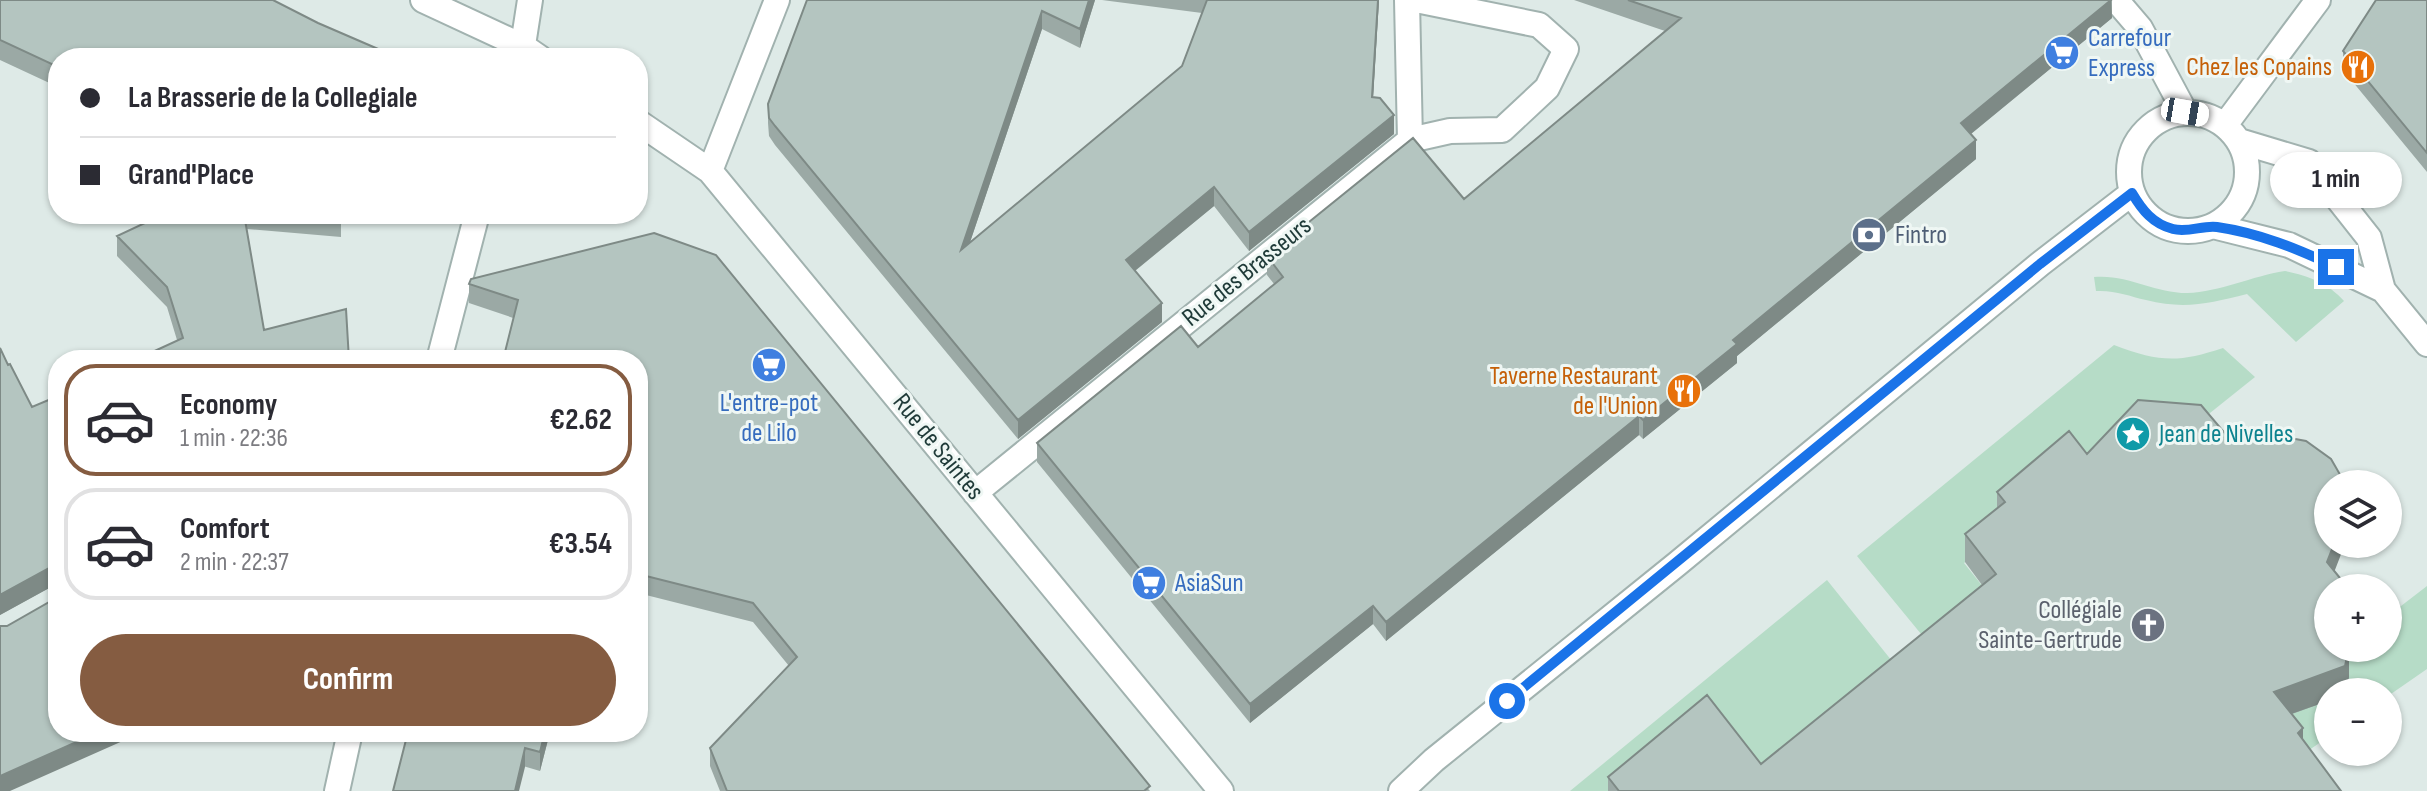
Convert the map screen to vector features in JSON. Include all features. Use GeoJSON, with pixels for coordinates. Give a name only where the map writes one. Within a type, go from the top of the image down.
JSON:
{"type":"FeatureCollection","features":[{"type":"Feature","properties":{"kind":"street"},"geometry":{"type":"LineString","coordinates":[[423,0],[516,48]]}},
{"type":"Feature","properties":{"kind":"street"},"geometry":{"type":"LineString","coordinates":[[528,48],[530,0]]}},
{"type":"Feature","properties":{"kind":"street"},"geometry":{"type":"LineString","coordinates":[[710,171],[777,0]]}},
{"type":"Feature","properties":{"kind":"street"},"geometry":{"type":"LineString","coordinates":[[1407,0],[1410,140],[1450,131],[1502,130],[1547,88],[1566,49],[1539,25],[1416,0]]}},
{"type":"Feature","properties":{"kind":"street"},"geometry":{"type":"LineString","coordinates":[[2116,0],[2140,28],[2185,112]]}},
{"type":"Feature","properties":{"kind":"street"},"geometry":{"type":"LineString","coordinates":[[2232,133],[2318,0]]}},
{"type":"Feature","properties":{"kind":"street"},"geometry":{"type":"LineString","coordinates":[[2232,133],[2246,160],[2246,179],[2240,199],[2229,215],[2213,226],[2174,230],[2142,210],[2132,193],[2128,171],[2132,148],[2145,130],[2164,117],[2185,112],[2207,115],[2232,133],[2309,162],[2369,238],[2383,290],[2427,344]]}},
{"type":"Feature","properties":{"kind":"street","name":"Rue de Saintes"},"geometry":{"type":"LineString","coordinates":[[648,129],[710,171],[1221,791]]}},
{"type":"Feature","properties":{"kind":"street","name":"Rue des Brasseurs"},"geometry":{"type":"LineString","coordinates":[[975,493],[1410,140]]}},
{"type":"Feature","properties":{"kind":"street"},"geometry":{"type":"LineString","coordinates":[[1401,791],[1434,760],[2040,264],[2132,193]]}},
{"type":"Feature","properties":{"kind":"street"},"geometry":{"type":"LineString","coordinates":[[442,350],[474,224]]}},
{"type":"Feature","properties":{"kind":"street"},"geometry":{"type":"LineString","coordinates":[[2213,226],[2289,245],[2383,290]]}},
{"type":"Feature","properties":{"kind":"street"},"geometry":{"type":"LineString","coordinates":[[337,791],[348,742]]}},
{"type":"Feature","properties":{"kind":"green space"},"geometry":{"type":"Polygon","coordinates":[[[2285,271],[2318,281],[2344,301],[2296,342],[2247,294],[2173,305],[2116,292],[2096,291],[2094,277],[2118,278],[2187,293],[2212,290],[2285,271]]]}},
{"type":"Feature","properties":{"kind":"green space"},"geometry":{"type":"Polygon","coordinates":[[[2114,345],[2144,355],[2168,358],[2193,356],[2223,348],[2255,377],[2195,425],[2005,531],[1964,563],[1996,603],[1935,651],[1857,556],[2114,345]]]}},
{"type":"Feature","properties":{"kind":"green space"},"geometry":{"type":"Polygon","coordinates":[[[1827,580],[1904,676],[1762,791],[1570,791],[1827,580]]]}},
{"type":"Feature","properties":{"kind":"green space"},"geometry":{"type":"Polygon","coordinates":[[[2427,586],[2427,669],[2402,686],[2402,678],[2344,678],[2346,662],[2402,662],[2402,605],[2427,586]]]}},
{"type":"Feature","properties":{"kind":"green space"},"geometry":{"type":"Polygon","coordinates":[[[2273,695],[2314,700],[2314,747],[2302,755],[2273,695]]]}},
{"type":"Feature","properties":{"kind":"building"},"geometry":{"type":"Polygon","coordinates":[[[0,0],[273,0],[376,48],[48,48],[48,62],[0,40],[0,0]]]}},
{"type":"Feature","properties":{"kind":"building"},"geometry":{"type":"Polygon","coordinates":[[[807,0],[1089,0],[1080,29],[1042,11],[961,250],[1182,66],[1207,0],[1378,0],[1372,97],[1380,98],[1394,115],[1249,232],[1214,187],[1126,260],[1162,303],[1018,420],[769,118],[768,104],[807,0]]]}},
{"type":"Feature","properties":{"kind":"building"},"geometry":{"type":"Polygon","coordinates":[[[1628,0],[2111,0],[1961,123],[1976,140],[1733,340],[1737,344],[1643,420],[1639,416],[1386,622],[1373,606],[1250,704],[1037,443],[1181,326],[1198,347],[1283,277],[1267,256],[1413,138],[1464,199],[1681,18],[1628,0]]]}},
{"type":"Feature","properties":{"kind":"building"},"geometry":{"type":"Polygon","coordinates":[[[2376,0],[2427,0],[2427,153],[2343,51],[2376,0]]]}},
{"type":"Feature","properties":{"kind":"building"},"geometry":{"type":"Polygon","coordinates":[[[143,224],[246,224],[264,330],[346,309],[348,350],[157,350],[183,338],[167,287],[117,236],[143,224]]]}},
{"type":"Feature","properties":{"kind":"building"},"geometry":{"type":"Polygon","coordinates":[[[654,233],[716,255],[1150,786],[1144,791],[727,791],[710,748],[797,657],[753,603],[648,577],[648,350],[506,350],[518,300],[469,284],[471,279],[654,233]]]}},
{"type":"Feature","properties":{"kind":"building"},"geometry":{"type":"Polygon","coordinates":[[[0,348],[32,407],[48,400],[48,569],[0,595],[0,348]]]}},
{"type":"Feature","properties":{"kind":"building","name":"Collégiale Sainte-Gertrude"},"geometry":{"type":"Polygon","coordinates":[[[2138,400],[2201,405],[2233,443],[2280,436],[2306,441],[2331,459],[2337,470],[2314,470],[2314,558],[2329,558],[2327,562],[2337,574],[2314,574],[2314,662],[2346,662],[2345,666],[2274,692],[2303,728],[2298,733],[2314,755],[2314,766],[2322,766],[2341,791],[1619,791],[1608,777],[1707,695],[1761,764],[1996,574],[1965,534],[2005,502],[1997,492],[2069,431],[2087,454],[2138,400]]]}},
{"type":"Feature","properties":{"kind":"building"},"geometry":{"type":"Polygon","coordinates":[[[48,603],[48,742],[76,742],[0,776],[0,626],[7,626],[48,603]]]}},
{"type":"Feature","properties":{"kind":"building"},"geometry":{"type":"Polygon","coordinates":[[[405,742],[542,742],[540,752],[525,748],[515,791],[393,791],[405,742]]]}},
{"type":"Feature","properties":{"kind":"place","name":"Carrefour Express"},"geometry":{"type":"Point","coordinates":[2062,53]}},
{"type":"Feature","properties":{"kind":"place","name":"Chez les Copains"},"geometry":{"type":"Point","coordinates":[2358,67]}},
{"type":"Feature","properties":{"kind":"place","name":"Fintro"},"geometry":{"type":"Point","coordinates":[1869,235]}},
{"type":"Feature","properties":{"kind":"place","name":"L'entre-pot de Lilo"},"geometry":{"type":"Point","coordinates":[769,365]}},
{"type":"Feature","properties":{"kind":"place","name":"Taverne Restaurant de l'Union"},"geometry":{"type":"Point","coordinates":[1684,391]}},
{"type":"Feature","properties":{"kind":"place","name":"Jean de Nivelles"},"geometry":{"type":"Point","coordinates":[2133,434]}},
{"type":"Feature","properties":{"kind":"place","name":"AsiaSun"},"geometry":{"type":"Point","coordinates":[1149,583]}},
{"type":"Feature","properties":{"kind":"place","name":"Collégiale Sainte-Gertrude"},"geometry":{"type":"Point","coordinates":[2148,625]}},
{"type":"Feature","properties":{"kind":"route"},"geometry":{"type":"LineString","coordinates":[[1507,701],[2040,264],[2132,193],[2142,210],[2157,223],[2174,230],[2213,226],[2289,245],[2336,267]]}}]}
